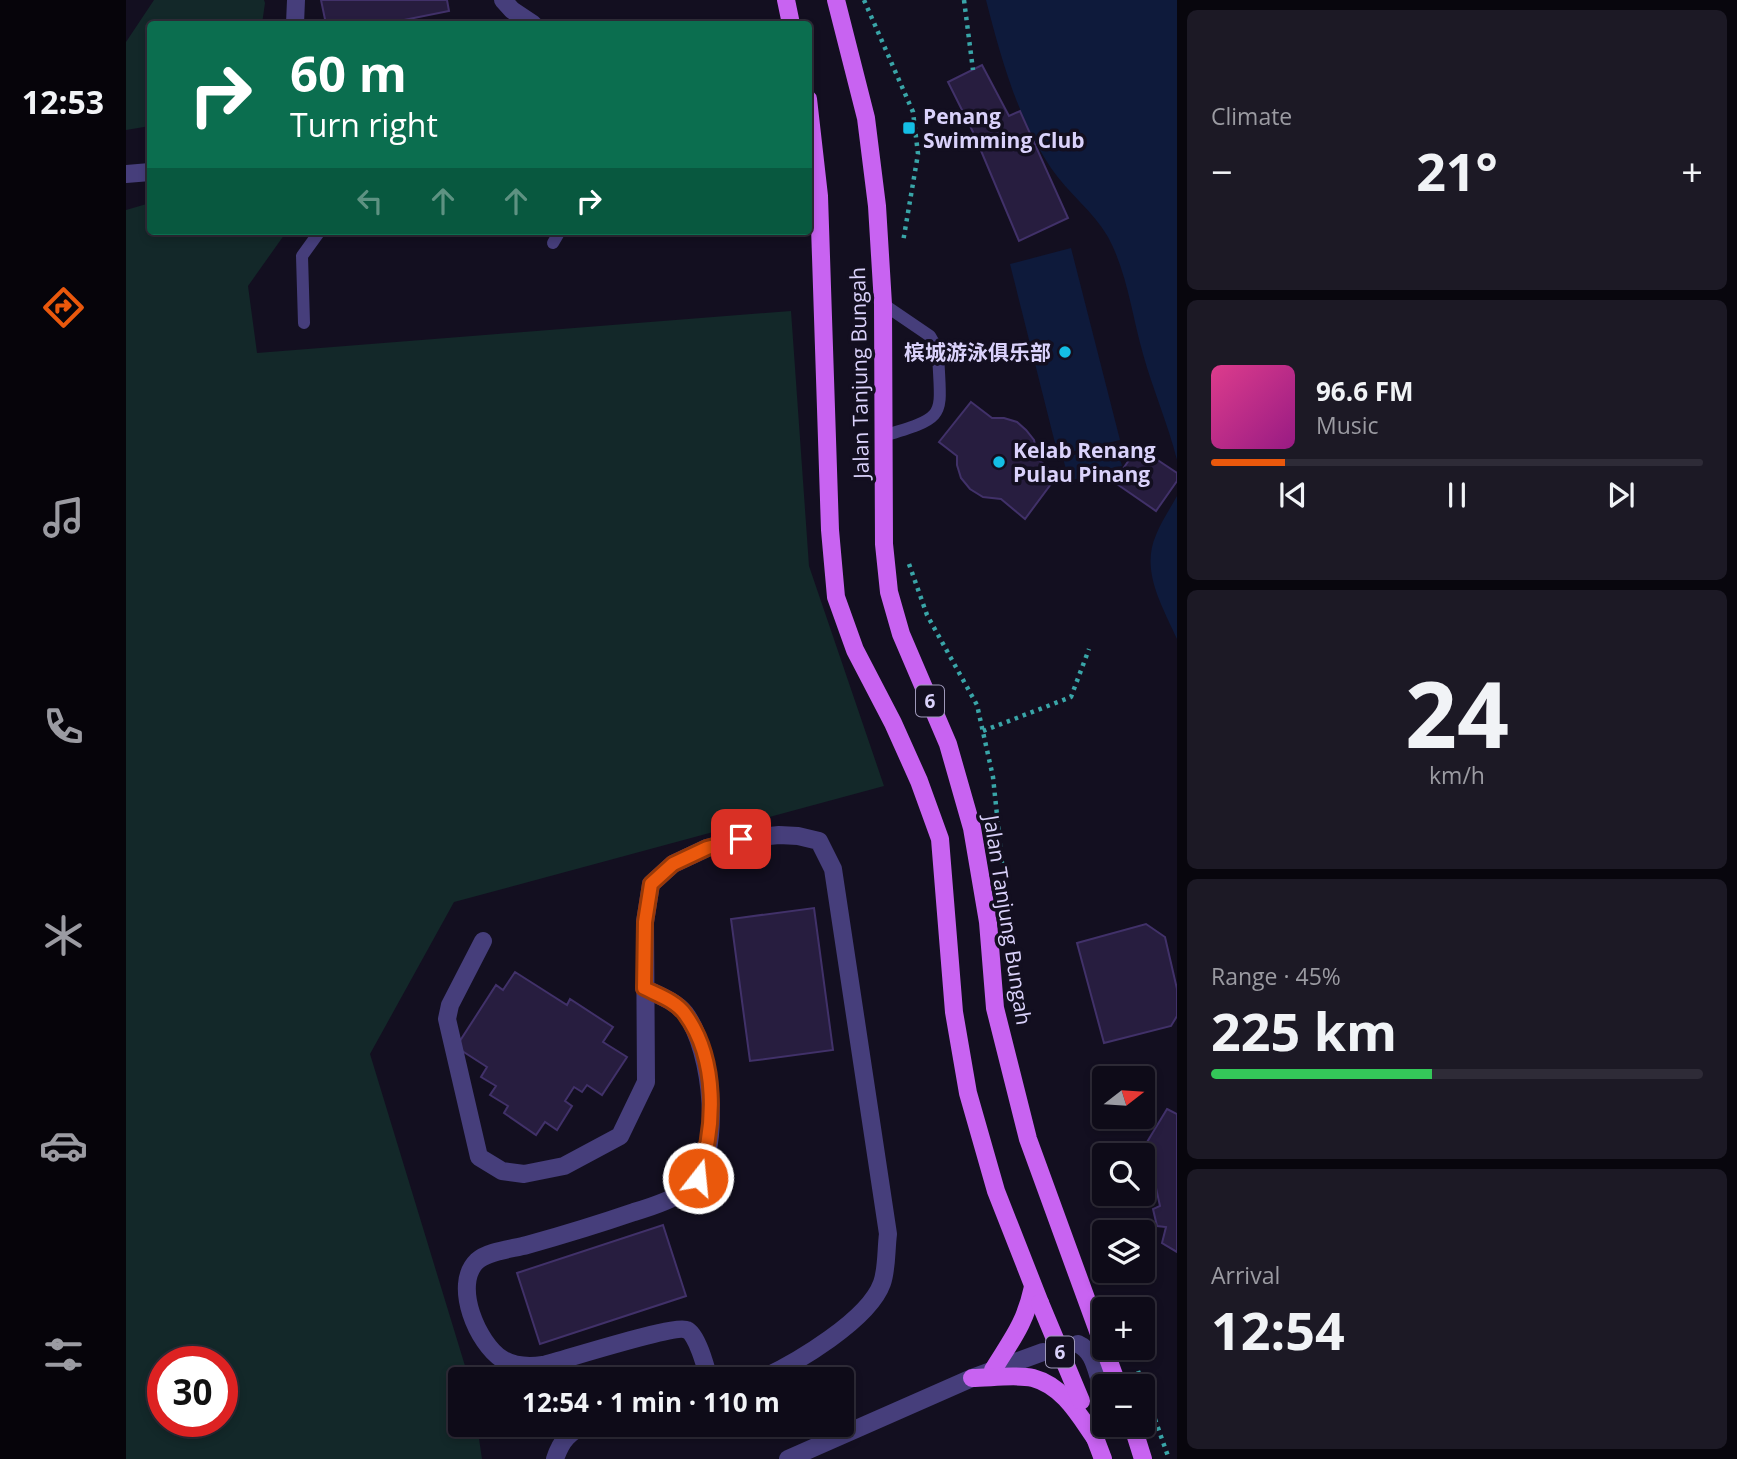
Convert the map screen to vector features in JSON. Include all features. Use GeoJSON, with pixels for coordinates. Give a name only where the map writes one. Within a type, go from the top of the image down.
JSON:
{"type":"FeatureCollection","features":[{"type":"Feature","properties":{"kind":"main road"},"geometry":{"type":"LineString","coordinates":[[786,0],[790,21]]}},
{"type":"Feature","properties":{"kind":"main road","name":"Jalan Tanjung Bungah"},"geometry":{"type":"LineString","coordinates":[[836,0],[866,118],[877,206],[883,304],[884,544],[889,592],[901,634],[948,744],[972,828],[988,922],[995,1008],[1028,1139],[1114,1374]]}},
{"type":"Feature","properties":{"kind":"main road","name":"Jalan Tanjung Bungah"},"geometry":{"type":"LineString","coordinates":[[812,134],[819,196],[830,530],[836,597],[855,650],[919,781],[940,839],[954,1012],[968,1093],[996,1191],[1103,1459]]}},
{"type":"Feature","properties":{"kind":"main road"},"geometry":{"type":"LineString","coordinates":[[993,1370],[1017,1334],[1036,1295]]}},
{"type":"Feature","properties":{"kind":"main road"},"geometry":{"type":"LineString","coordinates":[[972,1378],[1032,1378],[1043,1383],[1055,1389],[1072,1404],[1095,1438]]}},
{"type":"Feature","properties":{"kind":"main road"},"geometry":{"type":"LineString","coordinates":[[1136,1437],[1143,1459]]}},
{"type":"Feature","properties":{"kind":"street"},"geometry":{"type":"LineString","coordinates":[[295,21],[296,0]]}},
{"type":"Feature","properties":{"kind":"street"},"geometry":{"type":"LineString","coordinates":[[503,0],[528,21]]}},
{"type":"Feature","properties":{"kind":"street"},"geometry":{"type":"LineString","coordinates":[[126,174],[147,172]]}},
{"type":"Feature","properties":{"kind":"street"},"geometry":{"type":"LineString","coordinates":[[483,941],[450,1005],[447,1019],[479,1157],[502,1171],[524,1174],[564,1167],[620,1136],[646,1082],[645,922],[651,884],[673,864],[707,848],[741,839],[779,835],[819,841],[833,869],[888,1234],[882,1283],[864,1311],[840,1331],[781,1367]]}},
{"type":"Feature","properties":{"kind":"street"},"geometry":{"type":"LineString","coordinates":[[644,988],[674,1003],[685,1014],[701,1049],[711,1095],[706,1155],[698,1178],[687,1189],[651,1207],[483,1257],[469,1272],[466,1301],[492,1350],[513,1364],[529,1367],[544,1365],[685,1329],[690,1331],[696,1340],[705,1367]]}},
{"type":"Feature","properties":{"kind":"street"},"geometry":{"type":"LineString","coordinates":[[1078,1344],[1085,1347],[1090,1354],[1098,1374]]}},
{"type":"Feature","properties":{"kind":"street"},"geometry":{"type":"LineString","coordinates":[[788,1459],[972,1378],[1043,1352]]}},
{"type":"Feature","properties":{"kind":"street"},"geometry":{"type":"LineString","coordinates":[[555,1459],[561,1442],[566,1437]]}},
{"type":"Feature","properties":{"kind":"lane"},"geometry":{"type":"LineString","coordinates":[[304,323],[302,256],[317,235]]}},
{"type":"Feature","properties":{"kind":"lane"},"geometry":{"type":"LineString","coordinates":[[553,243],[557,235]]}},
{"type":"Feature","properties":{"kind":"lane"},"geometry":{"type":"LineString","coordinates":[[883,304],[913,323],[935,342],[938,350],[940,407],[932,419],[883,436]]}},
{"type":"Feature","properties":{"kind":"path"},"geometry":{"type":"LineString","coordinates":[[864,0],[913,112],[918,154],[902,254]]}},
{"type":"Feature","properties":{"kind":"path"},"geometry":{"type":"LineString","coordinates":[[964,0],[973,70]]}},
{"type":"Feature","properties":{"kind":"path"},"geometry":{"type":"LineString","coordinates":[[906,554],[927,615],[977,705],[993,777],[1003,871]]}},
{"type":"Feature","properties":{"kind":"path"},"geometry":{"type":"LineString","coordinates":[[983,731],[1071,697],[1088,649]]}},
{"type":"Feature","properties":{"kind":"path"},"geometry":{"type":"LineString","coordinates":[[1133,1360],[1169,1459]]}},
{"type":"Feature","properties":{"kind":"green space"},"geometry":{"type":"Polygon","coordinates":[[[154,0],[264,0],[265,3],[262,21],[147,21],[147,126],[126,130],[126,42],[154,0]]]}},
{"type":"Feature","properties":{"kind":"green space"},"geometry":{"type":"Polygon","coordinates":[[[147,204],[147,235],[284,235],[248,286],[257,353],[791,311],[809,566],[884,786],[454,902],[370,1054],[465,1367],[448,1367],[448,1437],[479,1437],[482,1459],[126,1459],[126,210],[147,204]]]}},
{"type":"Feature","properties":{"kind":"water"},"geometry":{"type":"Polygon","coordinates":[[[986,0],[1177,0],[1177,460],[1147,367],[1115,250],[1095,219],[1065,186],[1039,149],[1019,108],[986,0]]]}},
{"type":"Feature","properties":{"kind":"water","name":"槟城游泳俱乐部"},"geometry":{"type":"Polygon","coordinates":[[[1071,248],[1120,440],[1058,455],[1010,264],[1071,248]]]}},
{"type":"Feature","properties":{"kind":"water"},"geometry":{"type":"Polygon","coordinates":[[[1116,443],[1122,466],[1069,481],[1063,458],[1116,443]]]}},
{"type":"Feature","properties":{"kind":"water"},"geometry":{"type":"Polygon","coordinates":[[[1177,496],[1177,639],[1155,588],[1151,562],[1156,535],[1177,496]]]}},
{"type":"Feature","properties":{"kind":"building"},"geometry":{"type":"Polygon","coordinates":[[[321,0],[447,0],[449,11],[399,21],[325,21],[321,0]]]}},
{"type":"Feature","properties":{"kind":"building"},"geometry":{"type":"Polygon","coordinates":[[[982,65],[1009,116],[1020,111],[1068,218],[1019,241],[974,134],[948,82],[982,65]]]}},
{"type":"Feature","properties":{"kind":"building","name":"Kelab Renang Pulau Pinang"},"geometry":{"type":"Polygon","coordinates":[[[971,402],[992,418],[1017,422],[1034,440],[1038,459],[1057,476],[1025,519],[1001,499],[983,497],[970,489],[961,478],[957,456],[939,442],[971,402]]]}},
{"type":"Feature","properties":{"kind":"building"},"geometry":{"type":"Polygon","coordinates":[[[1138,447],[1177,473],[1177,481],[1156,511],[1114,482],[1138,447]]]}},
{"type":"Feature","properties":{"kind":"building"},"geometry":{"type":"Polygon","coordinates":[[[814,908],[833,1050],[750,1061],[731,919],[814,908]]]}},
{"type":"Feature","properties":{"kind":"building"},"geometry":{"type":"Polygon","coordinates":[[[1146,924],[1165,937],[1177,989],[1177,1016],[1171,1026],[1104,1043],[1077,943],[1146,924]]]}},
{"type":"Feature","properties":{"kind":"building"},"geometry":{"type":"Polygon","coordinates":[[[515,972],[567,1005],[570,999],[613,1027],[603,1042],[627,1057],[602,1095],[587,1085],[582,1092],[574,1087],[565,1101],[572,1106],[557,1130],[545,1122],[536,1135],[504,1113],[508,1106],[490,1095],[496,1086],[481,1077],[487,1067],[456,1047],[496,985],[503,990],[515,972]]]}},
{"type":"Feature","properties":{"kind":"building"},"geometry":{"type":"Polygon","coordinates":[[[1167,1109],[1177,1114],[1177,1252],[1162,1243],[1166,1227],[1157,1226],[1153,1209],[1160,1206],[1155,1184],[1155,1143],[1146,1143],[1167,1109]]]}},
{"type":"Feature","properties":{"kind":"building"},"geometry":{"type":"Polygon","coordinates":[[[663,1225],[686,1296],[540,1344],[517,1273],[663,1225]]]}},
{"type":"Feature","properties":{"kind":"place","name":"Penang Swimming Club"},"geometry":{"type":"Point","coordinates":[909,128]}},
{"type":"Feature","properties":{"kind":"place","name":"槟城游泳俱乐部"},"geometry":{"type":"Point","coordinates":[1065,352]}},
{"type":"Feature","properties":{"kind":"place","name":"Kelab Renang Pulau Pinang"},"geometry":{"type":"Point","coordinates":[999,462]}},
{"type":"Feature","properties":{"kind":"route"},"geometry":{"type":"LineString","coordinates":[[698,1178],[706,1155],[709,1123],[711,1095],[707,1070],[696,1034],[685,1014],[674,1003],[644,988],[645,922],[651,884],[673,864],[707,848],[741,839]]}}]}
